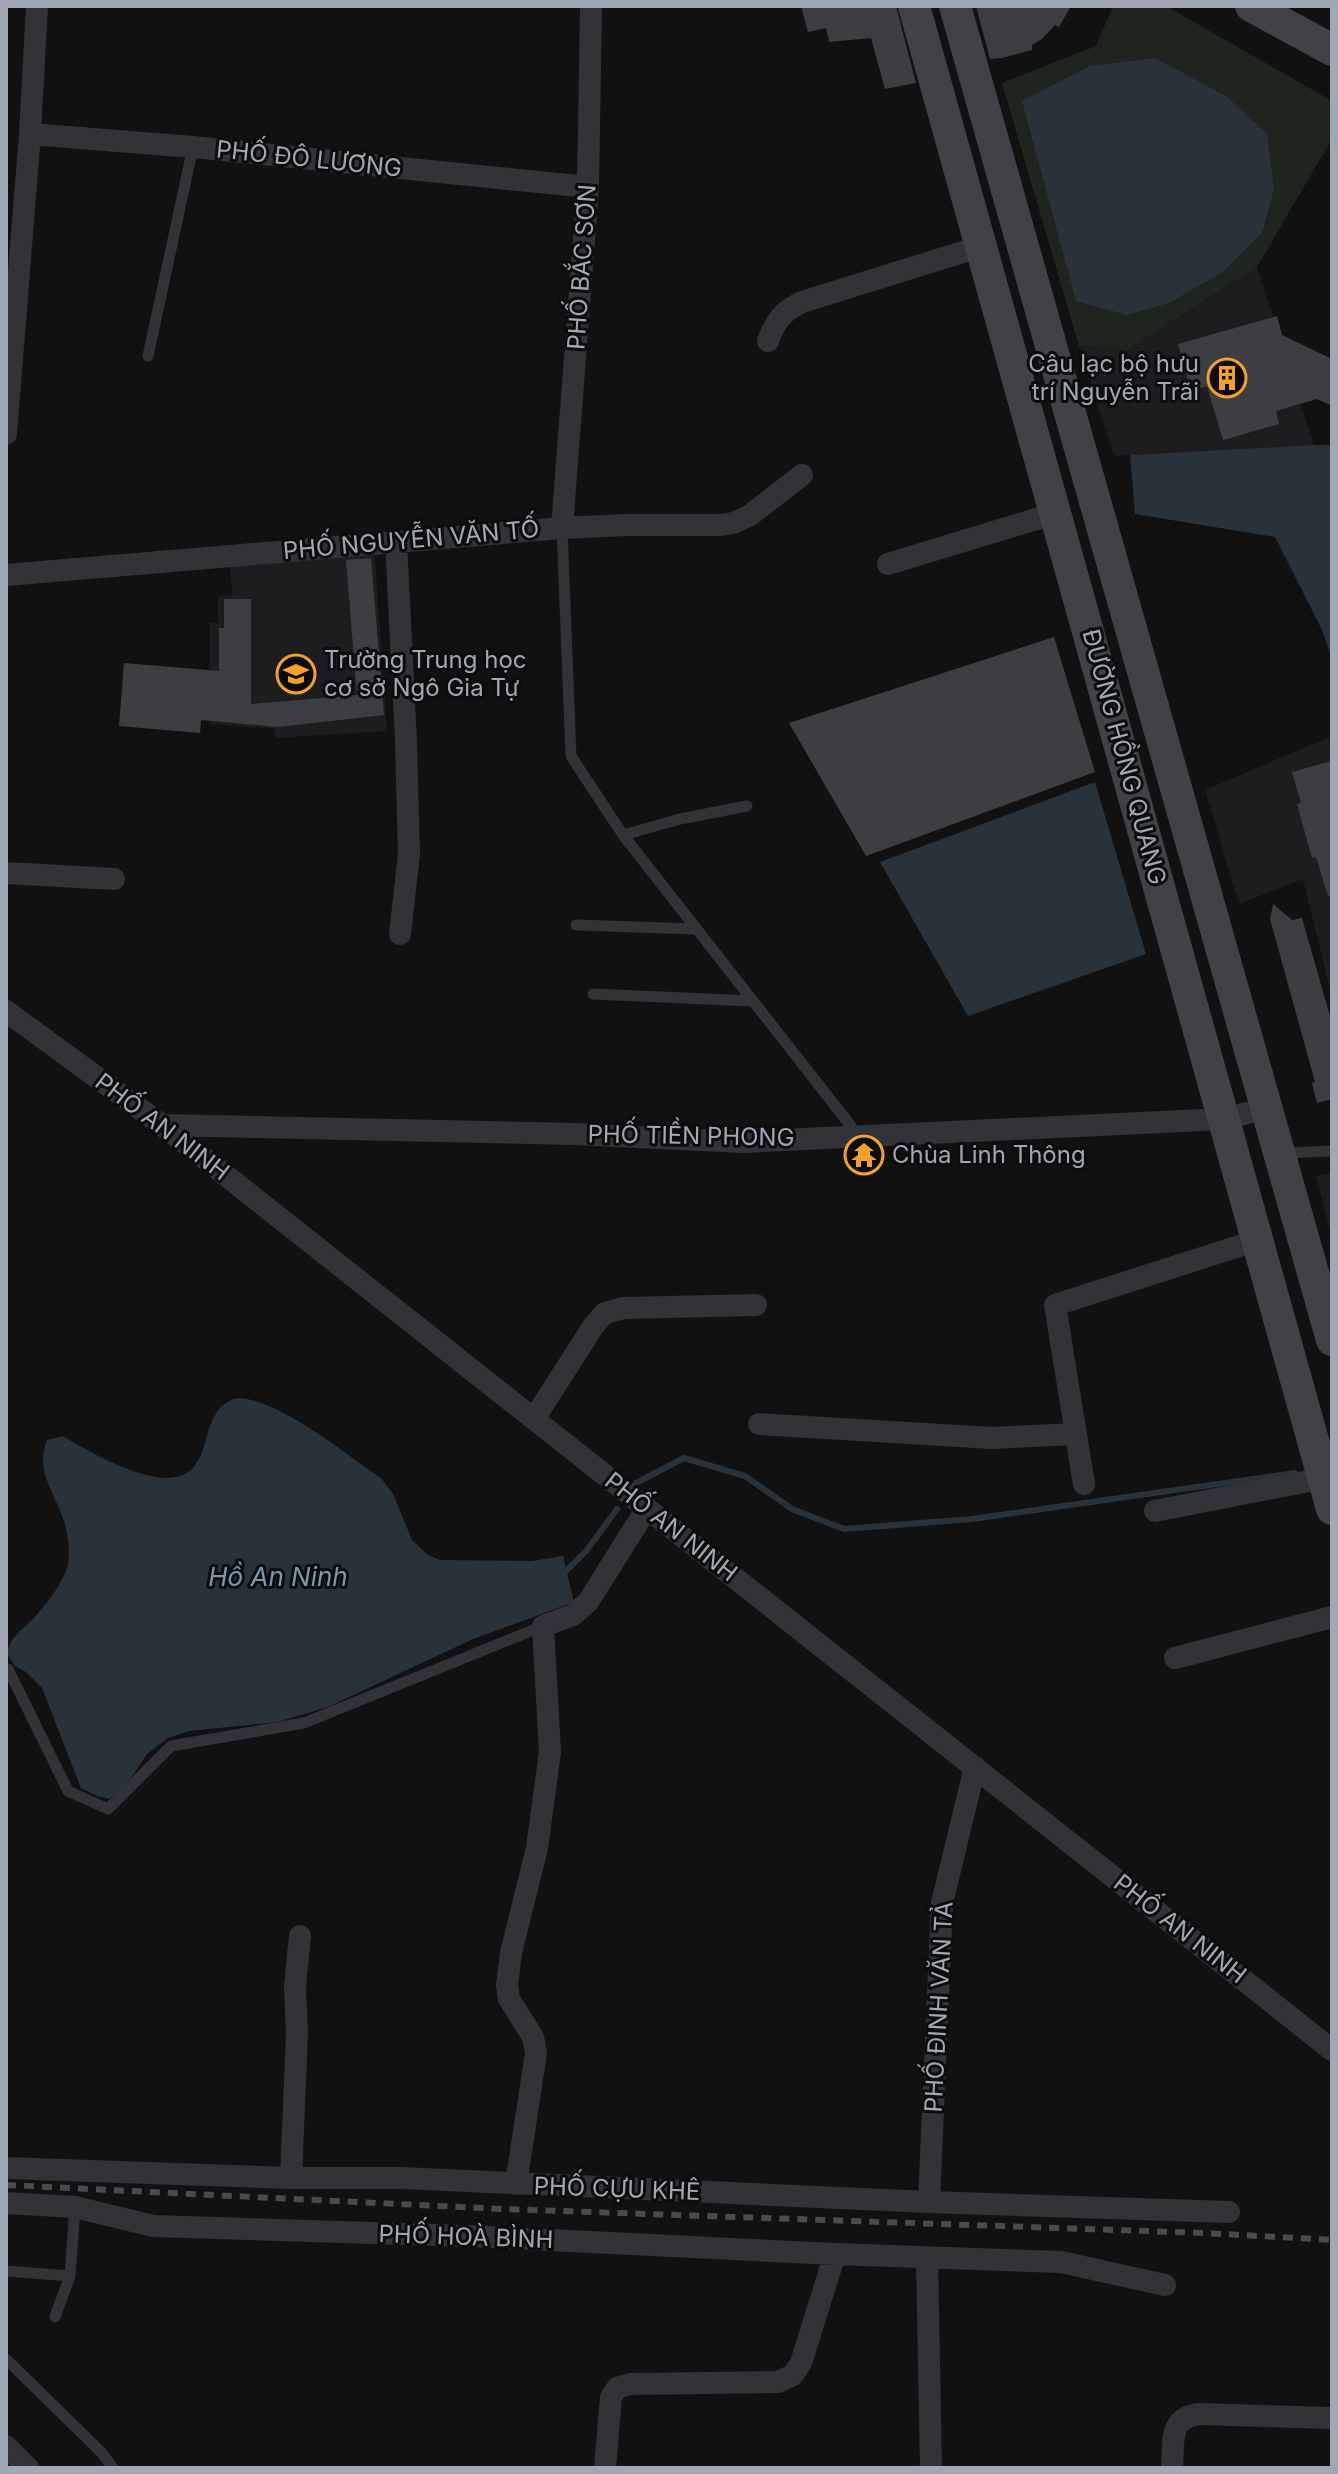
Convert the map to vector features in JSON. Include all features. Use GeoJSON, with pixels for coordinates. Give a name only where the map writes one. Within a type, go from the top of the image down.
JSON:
{"type":"FeatureCollection","features":[{"type":"Feature","properties":{"kind":"street"},"geometry":{"type":"LineString","coordinates":[[6,434],[37,6]]}},
{"type":"Feature","properties":{"kind":"street","name":"PHỐ BẮC SƠN"},"geometry":{"type":"LineString","coordinates":[[562,528],[588,187],[591,6]]}},
{"type":"Feature","properties":{"kind":"street","name":"ĐƯỜNG HỒNG QUANG"},"geometry":{"type":"LineString","coordinates":[[914,6],[1329,1493]]}},
{"type":"Feature","properties":{"kind":"street","name":"ĐƯỜNG HỒNG QUANG"},"geometry":{"type":"LineString","coordinates":[[955,6],[1332,1340]]}},
{"type":"Feature","properties":{"kind":"street"},"geometry":{"type":"LineString","coordinates":[[1251,6],[1332,50]]}},
{"type":"Feature","properties":{"kind":"street","name":"PHỐ ĐÔ LƯƠNG"},"geometry":{"type":"LineString","coordinates":[[30,134],[193,147],[588,187]]}},
{"type":"Feature","properties":{"kind":"street"},"geometry":{"type":"LineString","coordinates":[[768,341],[779,317],[788,308],[982,246]]}},
{"type":"Feature","properties":{"kind":"street"},"geometry":{"type":"LineString","coordinates":[[1028,411],[1067,402]]}},
{"type":"Feature","properties":{"kind":"street","name":"PHỐ NGUYỄN VĂN TỐ"},"geometry":{"type":"LineString","coordinates":[[6,575],[562,528],[721,525],[749,516],[802,475]]}},
{"type":"Feature","properties":{"kind":"street"},"geometry":{"type":"LineString","coordinates":[[888,564],[1056,513]]}},
{"type":"Feature","properties":{"kind":"street"},"geometry":{"type":"LineString","coordinates":[[396,542],[409,854],[400,934]]}},
{"type":"Feature","properties":{"kind":"street"},"geometry":{"type":"LineString","coordinates":[[1154,865],[1195,854]]}},
{"type":"Feature","properties":{"kind":"street"},"geometry":{"type":"LineString","coordinates":[[6,873],[114,879]]}},
{"type":"Feature","properties":{"kind":"street","name":"PHỐ AN NINH"},"geometry":{"type":"LineString","coordinates":[[6,1011],[162,1125],[1332,2050]]}},
{"type":"Feature","properties":{"kind":"street","name":"PHỐ TIỀN PHONG"},"geometry":{"type":"LineString","coordinates":[[162,1125],[574,1134],[743,1142],[1224,1119],[1267,1108]]}},
{"type":"Feature","properties":{"kind":"street"},"geometry":{"type":"LineString","coordinates":[[1084,1484],[1055,1305],[1258,1240]]}},
{"type":"Feature","properties":{"kind":"street"},"geometry":{"type":"LineString","coordinates":[[534,1419],[594,1325],[605,1313],[624,1308],[756,1305]]}},
{"type":"Feature","properties":{"kind":"street"},"geometry":{"type":"LineString","coordinates":[[759,1424],[979,1438],[1076,1434]]}},
{"type":"Feature","properties":{"kind":"street"},"geometry":{"type":"LineString","coordinates":[[1155,1511],[1329,1493]]}},
{"type":"Feature","properties":{"kind":"street"},"geometry":{"type":"LineString","coordinates":[[516,2184],[536,2053],[533,2037],[509,1999],[507,1985],[511,1953],[537,1848],[550,1752],[543,1626],[573,1615],[588,1602],[647,1508]]}},
{"type":"Feature","properties":{"kind":"street"},"geometry":{"type":"LineString","coordinates":[[1175,1658],[1332,1617]]}},
{"type":"Feature","properties":{"kind":"street","name":"PHỐ ĐINH VĂN TẢ"},"geometry":{"type":"LineString","coordinates":[[929,2202],[942,1903],[975,1767]]}},
{"type":"Feature","properties":{"kind":"street"},"geometry":{"type":"LineString","coordinates":[[291,2178],[297,2033],[295,1986],[300,1936]]}},
{"type":"Feature","properties":{"kind":"street","name":"PHỐ CỰU KHÊ"},"geometry":{"type":"LineString","coordinates":[[6,2168],[291,2178],[402,2178],[1229,2212]]}},
{"type":"Feature","properties":{"kind":"street","name":"PHỐ HOÀ BÌNH"},"geometry":{"type":"LineString","coordinates":[[6,2203],[75,2207],[153,2226],[468,2236],[1061,2262],[1165,2285]]}},
{"type":"Feature","properties":{"kind":"street"},"geometry":{"type":"LineString","coordinates":[[605,2468],[611,2397],[617,2388],[630,2384],[778,2382],[793,2375],[801,2363],[835,2254]]}},
{"type":"Feature","properties":{"kind":"street"},"geometry":{"type":"LineString","coordinates":[[927,2258],[931,2468]]}},
{"type":"Feature","properties":{"kind":"street"},"geometry":{"type":"LineString","coordinates":[[1172,2468],[1174,2432],[1179,2421],[1186,2416],[1332,2418]]}},
{"type":"Feature","properties":{"kind":"street"},"geometry":{"type":"LineString","coordinates":[[6,2446],[28,2468]]}},
{"type":"Feature","properties":{"kind":"lane"},"geometry":{"type":"LineString","coordinates":[[148,356],[193,147]]}},
{"type":"Feature","properties":{"kind":"lane"},"geometry":{"type":"LineString","coordinates":[[562,528],[571,756],[623,835],[858,1135]]}},
{"type":"Feature","properties":{"kind":"lane"},"geometry":{"type":"LineString","coordinates":[[623,835],[680,819],[747,806]]}},
{"type":"Feature","properties":{"kind":"lane"},"geometry":{"type":"LineString","coordinates":[[576,925],[696,929]]}},
{"type":"Feature","properties":{"kind":"lane"},"geometry":{"type":"LineString","coordinates":[[593,994],[752,1001]]}},
{"type":"Feature","properties":{"kind":"lane"},"geometry":{"type":"LineString","coordinates":[[1279,1153],[1332,1151]]}},
{"type":"Feature","properties":{"kind":"lane"},"geometry":{"type":"LineString","coordinates":[[6,1669],[68,1791],[108,1809],[171,1746],[304,1723],[543,1626]]}},
{"type":"Feature","properties":{"kind":"lane"},"geometry":{"type":"LineString","coordinates":[[55,2317],[70,2276],[75,2207]]}},
{"type":"Feature","properties":{"kind":"lane"},"geometry":{"type":"LineString","coordinates":[[6,2271],[70,2276]]}},
{"type":"Feature","properties":{"kind":"lane"},"geometry":{"type":"LineString","coordinates":[[6,2359],[102,2453],[113,2468]]}},
{"type":"Feature","properties":{"kind":"shaded area"},"geometry":{"type":"Polygon","coordinates":[[[1113,6],[1166,6],[1332,101],[1332,139],[1257,267],[1127,350],[1079,346],[1002,83],[1096,46],[1113,6]]]}},
{"type":"Feature","properties":{"kind":"shaded area"},"geometry":{"type":"Polygon","coordinates":[[[1257,267],[1314,445],[1114,456],[1079,346],[1127,350],[1257,267]]]}},
{"type":"Feature","properties":{"kind":"shaded area","name":"Trường Trung học cơ sở Ngô Gia Tự"},"geometry":{"type":"Polygon","coordinates":[[[374,545],[387,731],[275,738],[275,729],[210,724],[210,623],[218,623],[218,597],[233,594],[229,562],[374,545]]]}},
{"type":"Feature","properties":{"kind":"shaded area"},"geometry":{"type":"Polygon","coordinates":[[[1332,736],[1332,998],[1303,879],[1239,904],[1205,790],[1332,736]]]}},
{"type":"Feature","properties":{"kind":"shaded area"},"geometry":{"type":"Polygon","coordinates":[[[1332,1173],[1332,1238],[1316,1176],[1332,1173]]]}},
{"type":"Feature","properties":{"kind":"water"},"geometry":{"type":"Polygon","coordinates":[[[1155,58],[1226,96],[1267,134],[1274,189],[1262,233],[1224,271],[1169,303],[1127,315],[1076,301],[1022,101],[1090,66],[1155,58]]]}},
{"type":"Feature","properties":{"kind":"water"},"geometry":{"type":"Polygon","coordinates":[[[1332,445],[1332,660],[1323,632],[1275,537],[1135,514],[1130,455],[1332,445]]]}},
{"type":"Feature","properties":{"kind":"water"},"geometry":{"type":"Polygon","coordinates":[[[1095,782],[1146,954],[968,1016],[880,862],[1095,782]]]}},
{"type":"Feature","properties":{"kind":"water","name":"Hồ An Ninh"},"geometry":{"type":"Polygon","coordinates":[[[238,1398],[255,1401],[293,1418],[381,1478],[393,1494],[412,1540],[428,1555],[440,1560],[532,1561],[563,1556],[574,1602],[473,1639],[328,1707],[277,1722],[189,1731],[168,1738],[147,1754],[124,1788],[109,1799],[97,1796],[81,1788],[42,1688],[15,1666],[7,1654],[13,1639],[53,1594],[68,1564],[65,1526],[44,1472],[47,1440],[62,1436],[108,1461],[146,1475],[165,1478],[180,1476],[193,1468],[199,1459],[219,1409],[238,1398]]]}},
{"type":"Feature","properties":{"kind":"building"},"geometry":{"type":"Polygon","coordinates":[[[801,6],[896,6],[916,83],[885,89],[871,38],[829,42],[826,28],[808,32],[801,6]]]}},
{"type":"Feature","properties":{"kind":"building"},"geometry":{"type":"Polygon","coordinates":[[[976,6],[1071,6],[1059,27],[1055,25],[1032,45],[1032,50],[990,59],[976,6]]]}},
{"type":"Feature","properties":{"kind":"building","name":"Câu lạc bộ hưu trí Nguyễn Trãi"},"geometry":{"type":"Polygon","coordinates":[[[1277,316],[1282,335],[1332,359],[1332,406],[1317,399],[1276,411],[1279,424],[1223,440],[1207,386],[1191,391],[1178,344],[1277,316]]]}},
{"type":"Feature","properties":{"kind":"building"},"geometry":{"type":"Polygon","coordinates":[[[371,558],[384,715],[278,727],[201,720],[200,733],[119,726],[124,663],[219,671],[219,628],[224,628],[224,599],[251,599],[251,704],[357,695],[346,560],[371,558]]]}},
{"type":"Feature","properties":{"kind":"building"},"geometry":{"type":"Polygon","coordinates":[[[1054,637],[1095,772],[866,856],[789,723],[1054,637]]]}},
{"type":"Feature","properties":{"kind":"building"},"geometry":{"type":"Polygon","coordinates":[[[1332,761],[1332,896],[1328,896],[1316,857],[1312,858],[1292,772],[1332,761]]]}},
{"type":"Feature","properties":{"kind":"building"},"geometry":{"type":"Polygon","coordinates":[[[1273,904],[1292,920],[1302,918],[1332,1023],[1332,1099],[1317,1103],[1312,1083],[1315,1082],[1270,919],[1273,904]]]}},
{"type":"Feature","properties":{"kind":"waterway"},"geometry":{"type":"LineString","coordinates":[[636,1483],[684,1458],[745,1476],[792,1509],[844,1529],[972,1519],[1295,1473]]}},
{"type":"Feature","properties":{"kind":"waterway"},"geometry":{"type":"LineString","coordinates":[[564,1573],[587,1550],[617,1509]]}},
{"type":"Feature","properties":{"kind":"railway"},"geometry":{"type":"LineString","coordinates":[[6,2185],[502,2209],[1332,2240]]}},
{"type":"Feature","properties":{"kind":"place","name":"Câu lạc bộ hưu trí Nguyễn Trãi"},"geometry":{"type":"Point","coordinates":[1227,378]}},
{"type":"Feature","properties":{"kind":"place","name":"Trường Trung học cơ sở Ngô Gia Tự"},"geometry":{"type":"Point","coordinates":[296,674]}},
{"type":"Feature","properties":{"kind":"place","name":"Chùa Linh Thông"},"geometry":{"type":"Point","coordinates":[864,1155]}}]}
